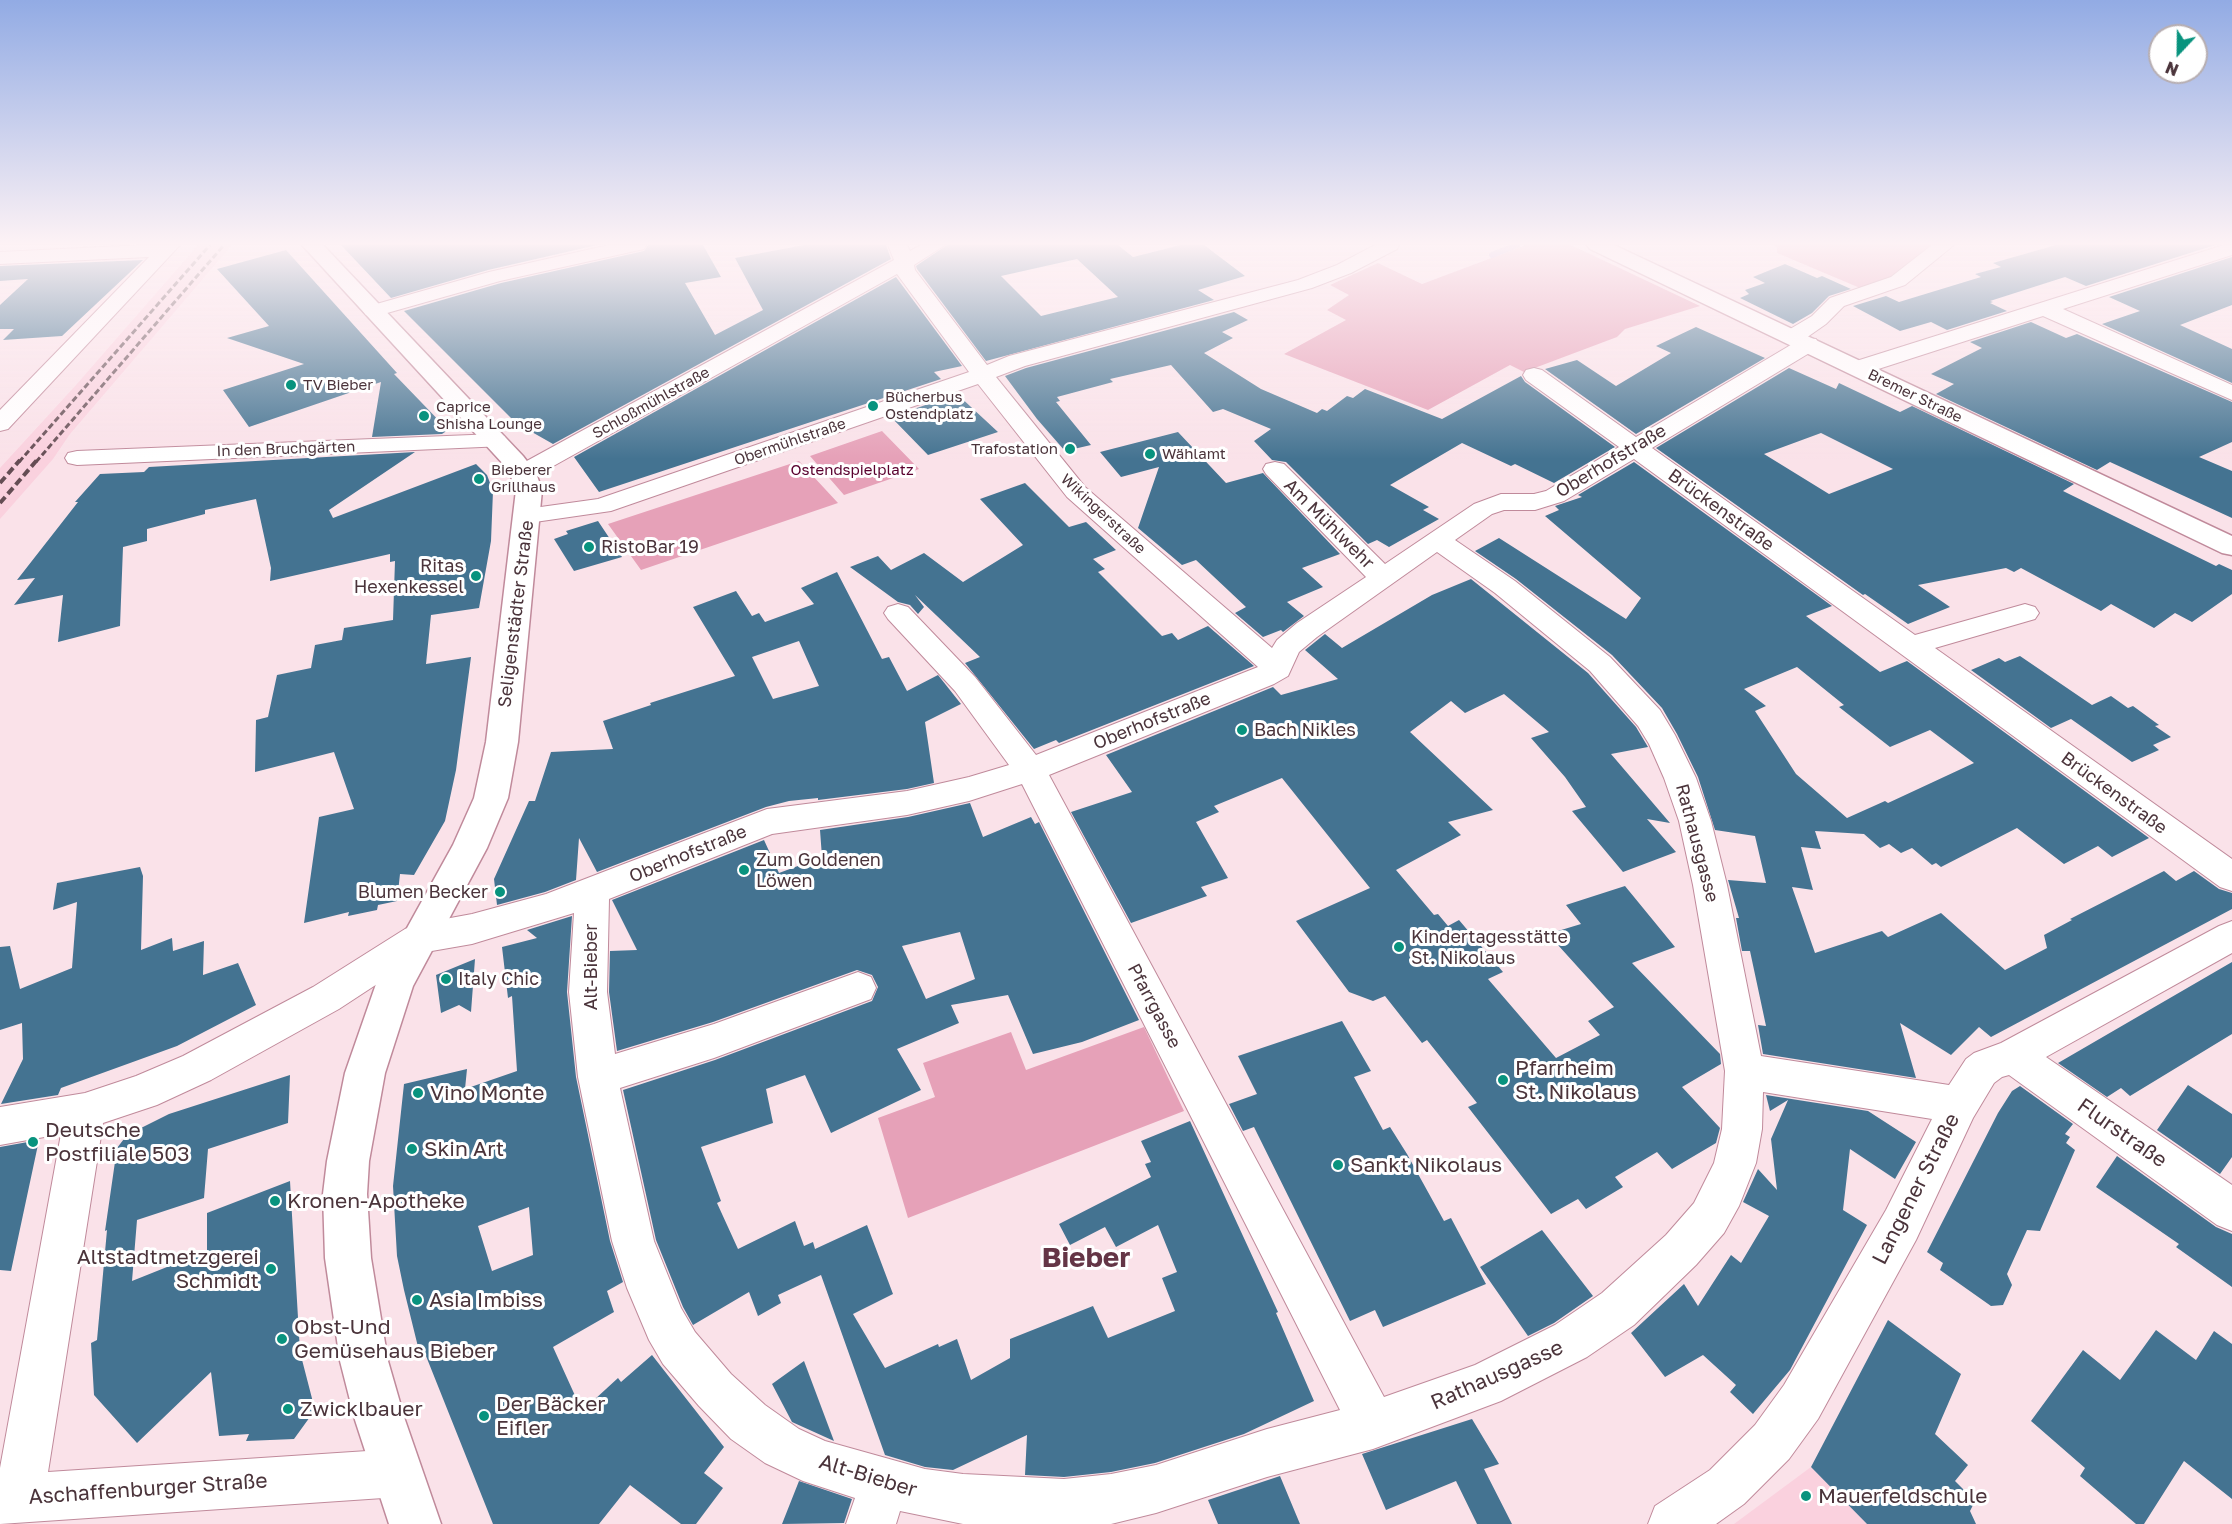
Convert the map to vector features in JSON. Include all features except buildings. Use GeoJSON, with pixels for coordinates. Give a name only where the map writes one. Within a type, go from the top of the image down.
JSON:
{"type":"FeatureCollection","features":[{"type":"Feature","properties":{"kind":"street"},"geometry":{"type":"LineString","coordinates":[[0,424],[104,316]]}},
{"type":"Feature","properties":{"kind":"street","name":"Seligenstädter Straße"},"geometry":{"type":"LineString","coordinates":[[378,316],[496,441],[523,473],[529,490],[500,761],[491,798],[469,848],[395,984],[365,1073],[356,1111],[345,1194],[348,1258],[364,1361],[380,1420],[398,1473]]}},
{"type":"Feature","properties":{"kind":"street","name":"Schloßmühlstraße"},"geometry":{"type":"LineString","coordinates":[[523,473],[793,316]]}},
{"type":"Feature","properties":{"kind":"street","name":"Wikingerstraße"},"geometry":{"type":"LineString","coordinates":[[937,316],[1052,464],[1096,511],[1278,669]]}},
{"type":"Feature","properties":{"kind":"street","name":"Obermühlstraße"},"geometry":{"type":"LineString","coordinates":[[528,515],[602,506],[947,389],[981,374],[1048,352],[1185,316]]}},
{"type":"Feature","properties":{"kind":"street","name":"Bremer Straße"},"geometry":{"type":"LineString","coordinates":[[1747,316],[2232,547]]}},
{"type":"Feature","properties":{"kind":"street","name":"Oberhofstraße"},"geometry":{"type":"LineString","coordinates":[[418,939],[512,919],[592,892],[767,822],[942,796],[1030,770],[1264,677],[1278,669],[1283,653],[1294,640],[1491,504],[1546,500],[1800,341],[1823,316]]}},
{"type":"Feature","properties":{"kind":"street"},"geometry":{"type":"LineString","coordinates":[[1858,368],[2018,316]]}},
{"type":"Feature","properties":{"kind":"street"},"geometry":{"type":"LineString","coordinates":[[2061,316],[2232,393]]}},
{"type":"Feature","properties":{"kind":"street","name":"Brückenstraße"},"geometry":{"type":"LineString","coordinates":[[1534,375],[2232,878]]}},
{"type":"Feature","properties":{"kind":"street","name":"In den Bruchgärten"},"geometry":{"type":"LineString","coordinates":[[77,458],[496,441]]}},
{"type":"Feature","properties":{"kind":"street","name":"Am Mühlwehr"},"geometry":{"type":"LineString","coordinates":[[1275,469],[1383,578]]}},
{"type":"Feature","properties":{"kind":"street","name":"Rathausgasse"},"geometry":{"type":"LineString","coordinates":[[1373,1425],[1485,1385],[1571,1341],[1618,1309],[1673,1258],[1709,1218],[1724,1192],[1735,1162],[1742,1129],[1744,1071],[1710,885],[1695,821],[1680,778],[1664,743],[1649,718],[1600,664],[1505,587],[1437,540]]}},
{"type":"Feature","properties":{"kind":"street","name":"Pfarrgasse"},"geometry":{"type":"LineString","coordinates":[[898,613],[965,684],[1030,770],[1373,1425]]}},
{"type":"Feature","properties":{"kind":"street"},"geometry":{"type":"LineString","coordinates":[[1909,646],[2025,613]]}},
{"type":"Feature","properties":{"kind":"street","name":"Alt-Bieber"},"geometry":{"type":"LineString","coordinates":[[592,892],[588,992],[598,1077],[633,1241],[653,1297],[665,1324],[679,1347],[715,1390],[748,1422],[782,1446],[820,1464],[877,1504],[925,1493],[963,1499],[1064,1504],[1111,1499],[1156,1489],[1267,1453],[1373,1425]]}},
{"type":"Feature","properties":{"kind":"street","name":"Langener Straße"},"geometry":{"type":"LineString","coordinates":[[1673,1524],[1727,1486],[1772,1442],[1801,1402],[1901,1225],[1959,1105],[1980,1071],[1988,1065],[2013,1056],[2232,936]]}},
{"type":"Feature","properties":{"kind":"street","name":"Seligenstädter Straße"},"geometry":{"type":"LineString","coordinates":[[0,1126],[85,1111],[143,1092],[198,1068],[326,998],[418,939]]}},
{"type":"Feature","properties":{"kind":"street"},"geometry":{"type":"LineString","coordinates":[[598,1077],[714,1041],[858,988]]}},
{"type":"Feature","properties":{"kind":"street","name":"Flurstraße"},"geometry":{"type":"LineString","coordinates":[[2013,1056],[2232,1210]]}},
{"type":"Feature","properties":{"kind":"street"},"geometry":{"type":"LineString","coordinates":[[1744,1071],[1959,1105]]}},
{"type":"Feature","properties":{"kind":"street","name":"Aschaffenburger Straße"},"geometry":{"type":"LineString","coordinates":[[85,1111],[9,1503],[398,1473]]}},
{"type":"Feature","properties":{"kind":"street"},"geometry":{"type":"LineString","coordinates":[[398,1473],[415,1524]]}},
{"type":"Feature","properties":{"kind":"shaded area"},"geometry":{"type":"Polygon","coordinates":[[[136,316],[171,316],[70,434],[53,459],[0,519],[0,468],[136,316]]]}},
{"type":"Feature","properties":{"kind":"shaded area","name":"Mauerfeldschule"},"geometry":{"type":"Polygon","coordinates":[[[1811,1467],[1867,1524],[1734,1524],[1811,1467]]]}},
{"type":"Feature","properties":{"kind":"green space"},"geometry":{"type":"Polygon","coordinates":[[[1339,316],[1667,316],[1625,329],[1617,337],[1524,372],[1510,365],[1428,410],[1284,354],[1346,320],[1339,316]]]}},
{"type":"Feature","properties":{"kind":"green space","name":"Ostendspielplatz"},"geometry":{"type":"Polygon","coordinates":[[[882,431],[919,469],[844,495],[810,456],[882,431]]]}},
{"type":"Feature","properties":{"kind":"green space"},"geometry":{"type":"Polygon","coordinates":[[[799,461],[838,503],[641,570],[608,524],[799,461]]]}},
{"type":"Feature","properties":{"kind":"green space"},"geometry":{"type":"Polygon","coordinates":[[[1144,1027],[1184,1111],[908,1218],[878,1118],[935,1097],[923,1063],[1011,1032],[1026,1070],[1144,1027]]]}},
{"type":"Feature","properties":{"kind":"railway"},"geometry":{"type":"LineString","coordinates":[[19,462],[147,316]]}},
{"type":"Feature","properties":{"kind":"railway"},"geometry":{"type":"LineString","coordinates":[[36,462],[162,316]]}},
{"type":"Feature","properties":{"kind":"railway"},"geometry":{"type":"LineString","coordinates":[[0,483],[20,460]]}},
{"type":"Feature","properties":{"kind":"railway"},"geometry":{"type":"LineString","coordinates":[[0,503],[37,460]]}},
{"type":"Feature","properties":{"kind":"place","name":"TV Bieber"},"geometry":{"type":"Point","coordinates":[291,385]}},
{"type":"Feature","properties":{"kind":"place","name":"Bücherbus Ostendplatz"},"geometry":{"type":"Point","coordinates":[873,406]}},
{"type":"Feature","properties":{"kind":"place","name":"Caprice Shisha Lounge"},"geometry":{"type":"Point","coordinates":[424,416]}},
{"type":"Feature","properties":{"kind":"place","name":"Trafostation"},"geometry":{"type":"Point","coordinates":[1070,449]}},
{"type":"Feature","properties":{"kind":"place","name":"Wählamt"},"geometry":{"type":"Point","coordinates":[1150,454]}},
{"type":"Feature","properties":{"kind":"place","name":"Bieberer Grillhaus"},"geometry":{"type":"Point","coordinates":[479,479]}},
{"type":"Feature","properties":{"kind":"place","name":"RistoBar 19"},"geometry":{"type":"Point","coordinates":[589,547]}},
{"type":"Feature","properties":{"kind":"place","name":"Ritas Hexenkessel"},"geometry":{"type":"Point","coordinates":[476,576]}},
{"type":"Feature","properties":{"kind":"place","name":"Bach Nikles"},"geometry":{"type":"Point","coordinates":[1242,730]}},
{"type":"Feature","properties":{"kind":"place","name":"Zum Goldenen Löwen"},"geometry":{"type":"Point","coordinates":[744,870]}},
{"type":"Feature","properties":{"kind":"place","name":"Blumen Becker"},"geometry":{"type":"Point","coordinates":[500,892]}},
{"type":"Feature","properties":{"kind":"place","name":"Kindertagesstätte St. Nikolaus"},"geometry":{"type":"Point","coordinates":[1399,947]}},
{"type":"Feature","properties":{"kind":"place","name":"Italy Chic"},"geometry":{"type":"Point","coordinates":[446,979]}},
{"type":"Feature","properties":{"kind":"place","name":"Pfarrheim St. Nikolaus"},"geometry":{"type":"Point","coordinates":[1503,1080]}},
{"type":"Feature","properties":{"kind":"place","name":"Vino Monte"},"geometry":{"type":"Point","coordinates":[418,1093]}},
{"type":"Feature","properties":{"kind":"place","name":"Deutsche Postfiliale 503"},"geometry":{"type":"Point","coordinates":[33,1142]}},
{"type":"Feature","properties":{"kind":"place","name":"Skin Art"},"geometry":{"type":"Point","coordinates":[412,1149]}},
{"type":"Feature","properties":{"kind":"place","name":"Sankt Nikolaus"},"geometry":{"type":"Point","coordinates":[1338,1165]}},
{"type":"Feature","properties":{"kind":"place","name":"Kronen-Apotheke"},"geometry":{"type":"Point","coordinates":[275,1201]}},
{"type":"Feature","properties":{"kind":"place","name":"Altstadtmetzgerei Schmidt"},"geometry":{"type":"Point","coordinates":[271,1269]}},
{"type":"Feature","properties":{"kind":"place","name":"Asia Imbiss"},"geometry":{"type":"Point","coordinates":[417,1300]}},
{"type":"Feature","properties":{"kind":"place","name":"Obst-Und Gemüsehaus Bieber"},"geometry":{"type":"Point","coordinates":[282,1339]}},
{"type":"Feature","properties":{"kind":"place","name":"Zwicklbauer"},"geometry":{"type":"Point","coordinates":[288,1409]}},
{"type":"Feature","properties":{"kind":"place","name":"Der Bäcker Eifler"},"geometry":{"type":"Point","coordinates":[484,1416]}},
{"type":"Feature","properties":{"kind":"place","name":"Mauerfeldschule"},"geometry":{"type":"Point","coordinates":[1806,1496]}},
{"type":"Feature","properties":{"kind":"district","name":"Bieber"},"geometry":{"type":"Point","coordinates":[1086,1258]}}]}
